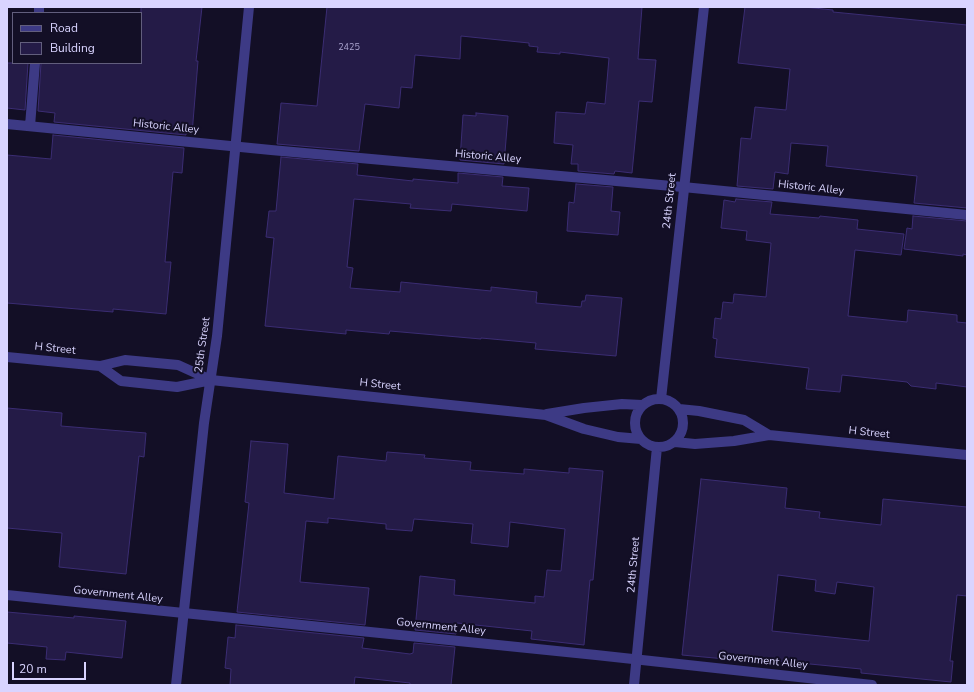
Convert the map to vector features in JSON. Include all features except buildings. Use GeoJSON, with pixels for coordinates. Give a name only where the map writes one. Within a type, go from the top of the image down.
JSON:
{"type":"FeatureCollection","features":[{"type":"Feature","properties":{"kind":"street","name":"25th Street"},"geometry":{"type":"LineString","coordinates":[[176,685],[204,423],[218,336],[249,7]]}},
{"type":"Feature","properties":{"kind":"street","name":"24th Street"},"geometry":{"type":"LineString","coordinates":[[661,399],[683,187],[704,7]]}},
{"type":"Feature","properties":{"kind":"street"},"geometry":{"type":"LineString","coordinates":[[30,126],[35,64]]}},
{"type":"Feature","properties":{"kind":"street","name":"Historic Alley"},"geometry":{"type":"LineString","coordinates":[[7,124],[235,147],[683,187],[967,215]]}},
{"type":"Feature","properties":{"kind":"street","name":"H Street"},"geometry":{"type":"LineString","coordinates":[[7,356],[100,366],[125,360],[178,365],[211,380]]}},
{"type":"Feature","properties":{"kind":"street","name":"H Street"},"geometry":{"type":"LineString","coordinates":[[100,366],[121,381],[177,387],[211,380],[546,415],[584,429],[618,437],[641,439]]}},
{"type":"Feature","properties":{"kind":"street"},"geometry":{"type":"LineString","coordinates":[[654,399],[661,399],[674,404],[679,409],[683,422],[680,436],[674,442],[669,445],[657,447],[645,443],[636,433],[634,425],[637,411],[642,405],[654,399]]}},
{"type":"Feature","properties":{"kind":"street","name":"H Street"},"geometry":{"type":"LineString","coordinates":[[546,415],[584,408],[622,404],[642,405]]}},
{"type":"Feature","properties":{"kind":"street","name":"H Street"},"geometry":{"type":"LineString","coordinates":[[679,409],[699,410],[744,420],[770,434]]}},
{"type":"Feature","properties":{"kind":"street","name":"H Street"},"geometry":{"type":"LineString","coordinates":[[674,442],[695,444],[734,441],[770,434],[967,455]]}},
{"type":"Feature","properties":{"kind":"street","name":"24th Street"},"geometry":{"type":"LineString","coordinates":[[634,685],[657,447]]}},
{"type":"Feature","properties":{"kind":"street","name":"Government Alley"},"geometry":{"type":"LineString","coordinates":[[7,595],[872,685]]}}]}
